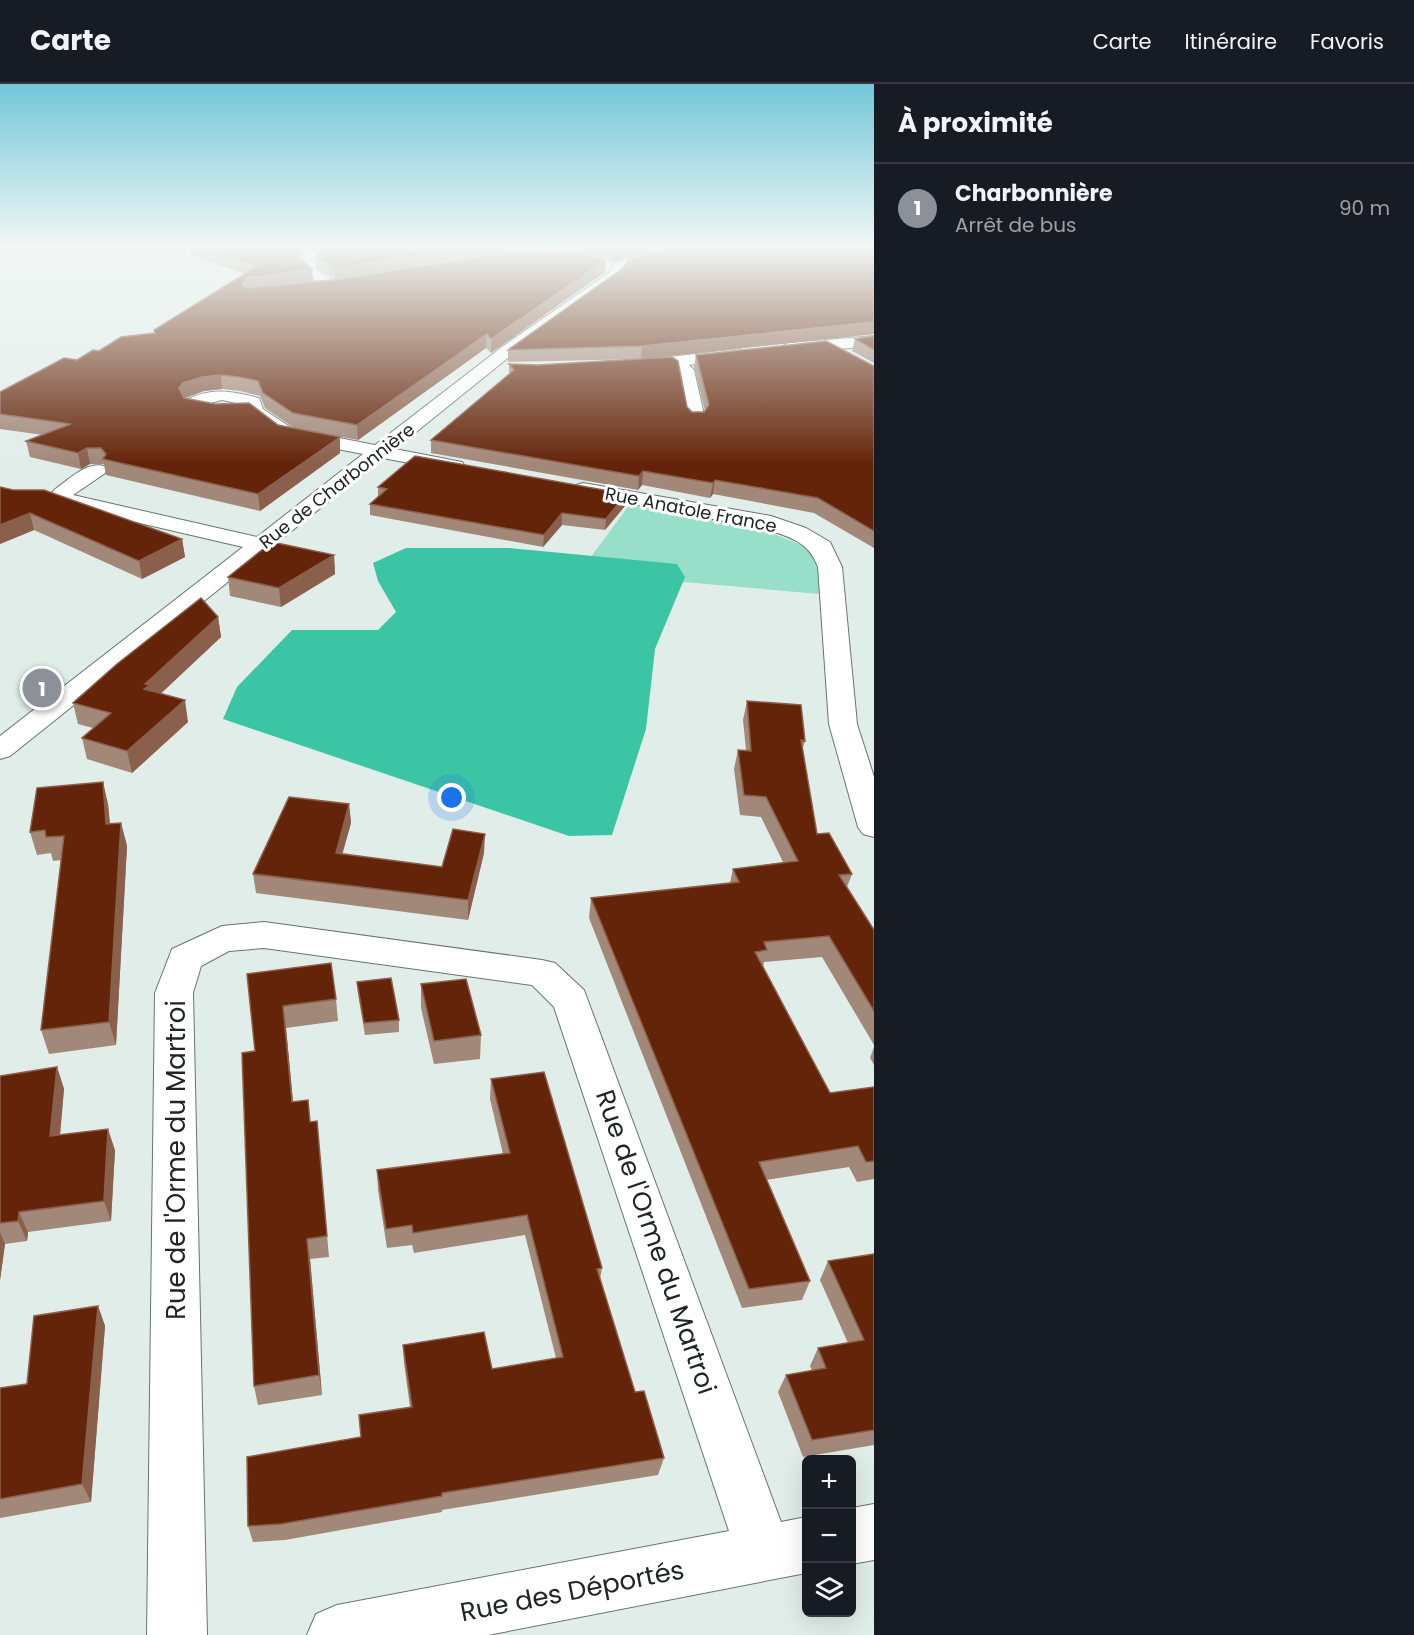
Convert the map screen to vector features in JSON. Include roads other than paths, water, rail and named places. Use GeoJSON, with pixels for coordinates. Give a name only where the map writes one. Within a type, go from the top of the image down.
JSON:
{"type":"FeatureCollection","features":[{"type":"Feature","properties":{"kind":"street","name":"Rue de Charbonnière"},"geometry":{"type":"LineString","coordinates":[[0,750],[508,350],[552,319]]}},
{"type":"Feature","properties":{"kind":"street"},"geometry":{"type":"LineString","coordinates":[[775,350],[874,341]]}},
{"type":"Feature","properties":{"kind":"street"},"geometry":{"type":"LineString","coordinates":[[824,345],[848,356]]}},
{"type":"Feature","properties":{"kind":"street"},"geometry":{"type":"LineString","coordinates":[[620,367],[753,353]]}},
{"type":"Feature","properties":{"kind":"street"},"geometry":{"type":"LineString","coordinates":[[675,362],[686,370],[696,419]]}},
{"type":"Feature","properties":{"kind":"street"},"geometry":{"type":"LineString","coordinates":[[488,368],[510,370]]}},
{"type":"Feature","properties":{"kind":"street"},"geometry":{"type":"LineString","coordinates":[[255,411],[287,434],[477,470]]}},
{"type":"Feature","properties":{"kind":"street"},"geometry":{"type":"LineString","coordinates":[[97,470],[52,498],[262,545]]}},
{"type":"Feature","properties":{"kind":"street","name":"Rue Anatole France"},"geometry":{"type":"LineString","coordinates":[[558,485],[771,523],[798,533],[822,547],[830,567],[843,724],[874,827]]}},
{"type":"Feature","properties":{"kind":"street","name":"Rue de l'Orme du Martroi"},"geometry":{"type":"LineString","coordinates":[[177,1635],[174,993],[185,958],[222,939],[264,935],[542,973],[571,1000],[786,1550]]}},
{"type":"Feature","properties":{"kind":"street"},"geometry":{"type":"LineString","coordinates":[[856,1535],[874,1532]]}},
{"type":"Feature","properties":{"kind":"street","name":"Rue des Déportés"},"geometry":{"type":"LineString","coordinates":[[337,1635],[786,1550]]}},
{"type":"Feature","properties":{"kind":"place","name":"Charbonnière"},"geometry":{"type":"Point","coordinates":[42,688]}}]}
